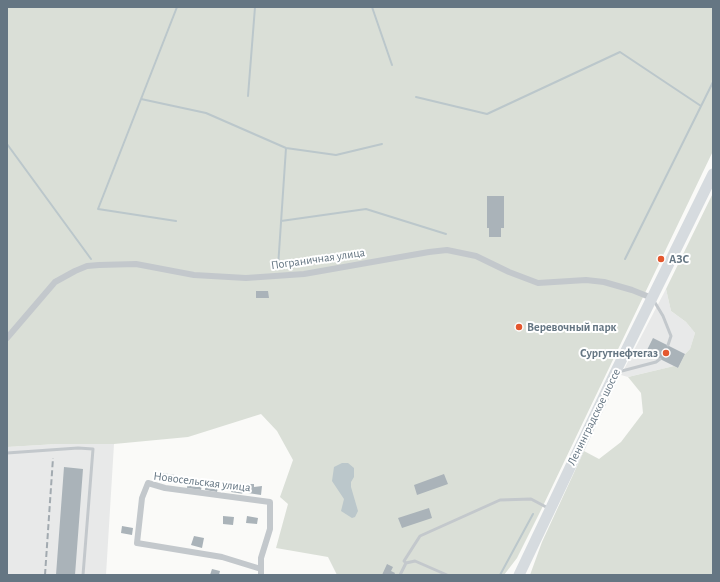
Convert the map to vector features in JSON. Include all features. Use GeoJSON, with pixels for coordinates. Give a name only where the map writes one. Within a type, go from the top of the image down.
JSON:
{"type":"FeatureCollection","features":[{"type":"Feature","properties":{"kind":"highway","name":"Ленинградское шоссе"},"geometry":{"type":"LineString","coordinates":[[519,575],[615,373],[713,174]]}},
{"type":"Feature","properties":{"kind":"street","name":"Пограничная улица"},"geometry":{"type":"LineString","coordinates":[[7,338],[55,282],[87,266],[99,265],[136,264],[194,275],[246,278],[304,274],[447,250],[476,256],[509,272],[538,283],[586,280],[604,282],[632,290],[652,298]]}},
{"type":"Feature","properties":{"kind":"street","name":"Новосельская улица"},"geometry":{"type":"LineString","coordinates":[[148,483],[165,488],[270,502],[270,529],[261,558],[261,572],[222,557],[137,543],[142,498],[148,483]]}},
{"type":"Feature","properties":{"kind":"street"},"geometry":{"type":"LineString","coordinates":[[513,575],[526,559]]}},
{"type":"Feature","properties":{"kind":"street"},"geometry":{"type":"LineString","coordinates":[[524,575],[526,559]]}},
{"type":"Feature","properties":{"kind":"lane"},"geometry":{"type":"LineString","coordinates":[[652,298],[663,316],[671,336],[668,345]]}},
{"type":"Feature","properties":{"kind":"lane"},"geometry":{"type":"LineString","coordinates":[[615,373],[641,367],[660,358]]}},
{"type":"Feature","properties":{"kind":"lane"},"geometry":{"type":"LineString","coordinates":[[7,453],[93,449],[83,575]]}},
{"type":"Feature","properties":{"kind":"lane"},"geometry":{"type":"LineString","coordinates":[[400,575],[406,563],[404,561],[420,536],[500,500],[530,500],[550,509]]}},
{"type":"Feature","properties":{"kind":"lane"},"geometry":{"type":"LineString","coordinates":[[406,563],[415,561],[447,575]]}},
{"type":"Feature","properties":{"kind":"shaded area"},"geometry":{"type":"Polygon","coordinates":[[[7,7],[713,7],[713,151],[541,510],[517,558],[504,575],[337,575],[328,557],[276,548],[288,504],[280,497],[293,460],[277,431],[261,414],[188,437],[114,444],[57,444],[7,447],[7,7]]]}},
{"type":"Feature","properties":{"kind":"shaded area"},"geometry":{"type":"Polygon","coordinates":[[[713,193],[713,575],[530,575],[542,542],[584,451],[599,459],[621,442],[643,413],[641,393],[628,377],[674,366],[678,368],[685,354],[690,349],[695,333],[686,322],[671,311],[666,289],[713,193]]]}},
{"type":"Feature","properties":{"kind":"shaded area","name":"Сургутнефтегаз"},"geometry":{"type":"Polygon","coordinates":[[[666,289],[671,311],[686,322],[695,333],[690,349],[685,354],[678,368],[674,366],[628,377],[621,375],[666,289]]]}},
{"type":"Feature","properties":{"kind":"shaded area"},"geometry":{"type":"Polygon","coordinates":[[[57,444],[114,444],[106,575],[7,575],[7,447],[57,444]]]}},
{"type":"Feature","properties":{"kind":"shaded area"},"geometry":{"type":"Polygon","coordinates":[[[342,463],[348,463],[354,468],[354,477],[351,482],[351,487],[358,511],[355,517],[352,518],[341,511],[344,499],[332,481],[334,467],[342,463]]]}},
{"type":"Feature","properties":{"kind":"building"},"geometry":{"type":"Polygon","coordinates":[[[487,196],[504,196],[504,228],[501,228],[501,237],[489,237],[489,228],[487,228],[487,196]]]}},
{"type":"Feature","properties":{"kind":"building"},"geometry":{"type":"Polygon","coordinates":[[[256,291],[268,291],[269,298],[256,298],[256,291]]]}},
{"type":"Feature","properties":{"kind":"building","name":"Сургутнефтегаз"},"geometry":{"type":"Polygon","coordinates":[[[653,338],[685,354],[678,368],[646,352],[653,338]]]}},
{"type":"Feature","properties":{"kind":"building"},"geometry":{"type":"Polygon","coordinates":[[[64,467],[83,469],[75,575],[56,575],[64,467]]]}},
{"type":"Feature","properties":{"kind":"building"},"geometry":{"type":"Polygon","coordinates":[[[162,473],[175,475],[174,482],[160,479],[162,473]]]}},
{"type":"Feature","properties":{"kind":"building"},"geometry":{"type":"Polygon","coordinates":[[[444,474],[448,484],[417,495],[414,485],[444,474]]]}},
{"type":"Feature","properties":{"kind":"building"},"geometry":{"type":"Polygon","coordinates":[[[189,478],[203,481],[201,490],[187,488],[189,478]]]}},
{"type":"Feature","properties":{"kind":"building"},"geometry":{"type":"Polygon","coordinates":[[[206,481],[214,484],[214,482],[219,483],[217,492],[205,490],[206,481]]]}},
{"type":"Feature","properties":{"kind":"building"},"geometry":{"type":"Polygon","coordinates":[[[233,482],[241,486],[241,483],[245,484],[244,494],[231,492],[233,482]]]}},
{"type":"Feature","properties":{"kind":"building"},"geometry":{"type":"Polygon","coordinates":[[[250,484],[254,484],[254,487],[262,486],[261,495],[248,493],[250,484]]]}},
{"type":"Feature","properties":{"kind":"building"},"geometry":{"type":"Polygon","coordinates":[[[429,508],[432,518],[402,528],[398,518],[429,508]]]}},
{"type":"Feature","properties":{"kind":"building"},"geometry":{"type":"Polygon","coordinates":[[[223,516],[234,517],[233,525],[223,524],[223,516]]]}},
{"type":"Feature","properties":{"kind":"building"},"geometry":{"type":"Polygon","coordinates":[[[247,516],[258,518],[257,524],[246,523],[247,516]]]}},
{"type":"Feature","properties":{"kind":"building"},"geometry":{"type":"Polygon","coordinates":[[[122,526],[133,528],[132,535],[121,533],[122,526]]]}},
{"type":"Feature","properties":{"kind":"building"},"geometry":{"type":"Polygon","coordinates":[[[194,536],[204,538],[202,548],[191,545],[194,536]]]}},
{"type":"Feature","properties":{"kind":"building"},"geometry":{"type":"Polygon","coordinates":[[[387,564],[393,567],[391,571],[395,573],[394,575],[382,575],[387,564]]]}},
{"type":"Feature","properties":{"kind":"building"},"geometry":{"type":"Polygon","coordinates":[[[212,569],[220,571],[219,575],[210,575],[212,569]]]}},
{"type":"Feature","properties":{"kind":"waterway"},"geometry":{"type":"LineString","coordinates":[[176,221],[98,209],[177,7]]}},
{"type":"Feature","properties":{"kind":"waterway"},"geometry":{"type":"LineString","coordinates":[[248,96],[255,7]]}},
{"type":"Feature","properties":{"kind":"waterway"},"geometry":{"type":"LineString","coordinates":[[372,7],[392,65]]}},
{"type":"Feature","properties":{"kind":"waterway"},"geometry":{"type":"LineString","coordinates":[[416,97],[487,114],[620,52],[701,106]]}},
{"type":"Feature","properties":{"kind":"waterway"},"geometry":{"type":"LineString","coordinates":[[625,259],[713,82]]}},
{"type":"Feature","properties":{"kind":"waterway"},"geometry":{"type":"LineString","coordinates":[[141,99],[206,113],[286,148],[336,155],[382,144]]}},
{"type":"Feature","properties":{"kind":"waterway"},"geometry":{"type":"LineString","coordinates":[[7,144],[91,259]]}},
{"type":"Feature","properties":{"kind":"waterway"},"geometry":{"type":"LineString","coordinates":[[278,267],[286,148]]}},
{"type":"Feature","properties":{"kind":"waterway"},"geometry":{"type":"LineString","coordinates":[[281,221],[366,209],[446,234]]}},
{"type":"Feature","properties":{"kind":"waterway"},"geometry":{"type":"LineString","coordinates":[[500,575],[533,514]]}},
{"type":"Feature","properties":{"kind":"railway"},"geometry":{"type":"LineString","coordinates":[[45,575],[53,458]]}},
{"type":"Feature","properties":{"kind":"place","name":"АЗС"},"geometry":{"type":"Point","coordinates":[661,259]}},
{"type":"Feature","properties":{"kind":"place","name":"Веревочный парк"},"geometry":{"type":"Point","coordinates":[519,327]}},
{"type":"Feature","properties":{"kind":"place","name":"Сургутнефтегаз"},"geometry":{"type":"Point","coordinates":[666,353]}}]}
